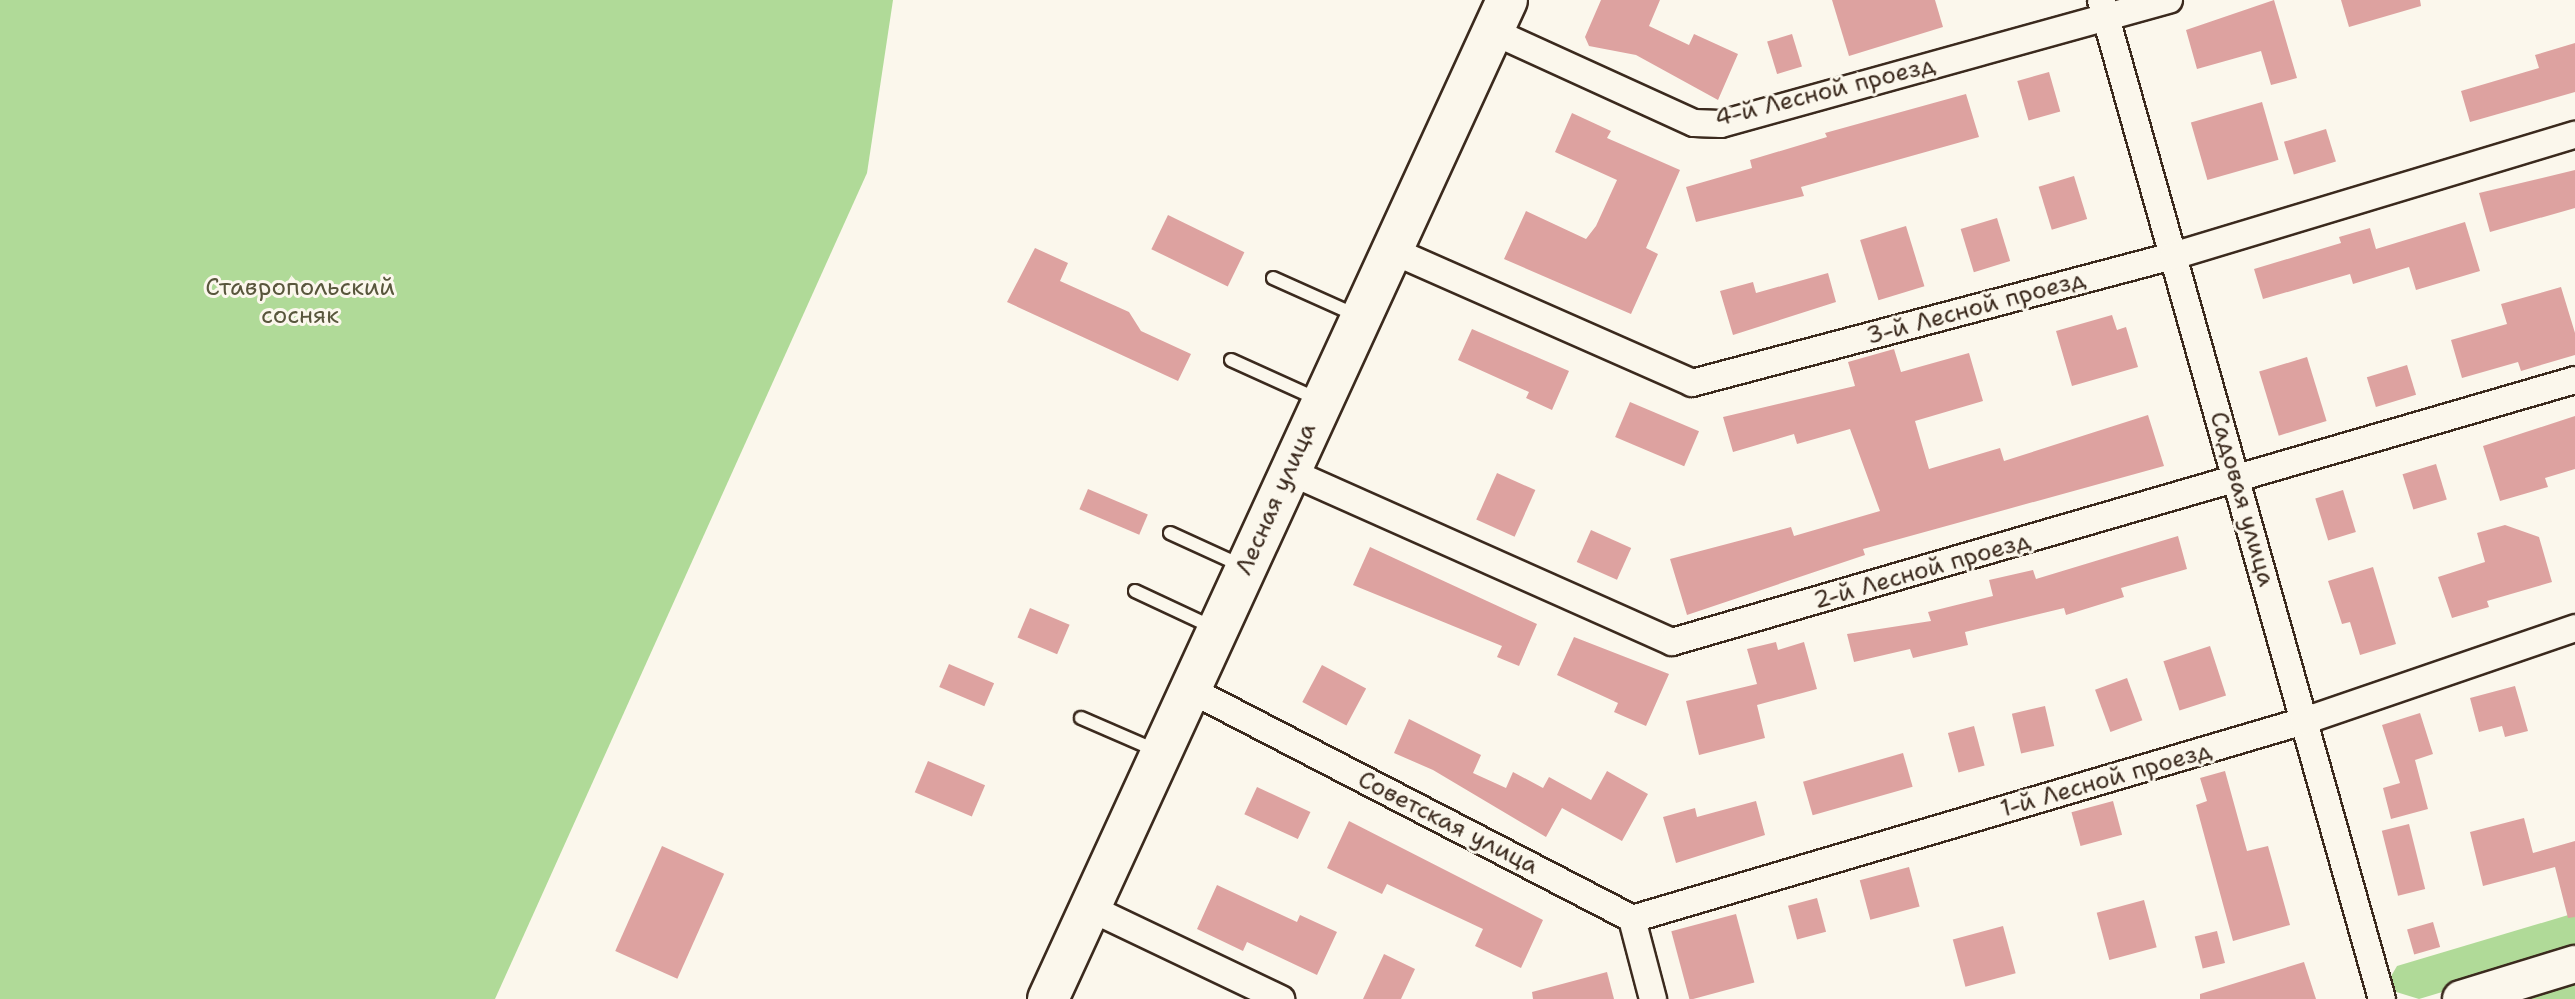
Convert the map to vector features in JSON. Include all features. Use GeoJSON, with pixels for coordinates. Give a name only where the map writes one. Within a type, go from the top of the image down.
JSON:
{"type":"FeatureCollection","features":[{"type":"Feature","properties":{"kind":"main road","name":"Лесная улица"},"geometry":{"type":"LineString","coordinates":[[1048,999],[1288,471],[1500,16]]}},
{"type":"Feature","properties":{"kind":"main road"},"geometry":{"type":"LineString","coordinates":[[2461,999],[2575,964]]}},
{"type":"Feature","properties":{"kind":"street","name":"4-й Лесной проезд"},"geometry":{"type":"LineString","coordinates":[[1500,16],[1694,123],[1721,124],[2104,9],[2169,0]]}},
{"type":"Feature","properties":{"kind":"street","name":"Садовая улица"},"geometry":{"type":"LineString","coordinates":[[2104,9],[2382,999]]}},
{"type":"Feature","properties":{"kind":"street","name":"3-й Лесной проезд"},"geometry":{"type":"LineString","coordinates":[[1391,250],[1692,383],[2173,256],[2575,135]]}},
{"type":"Feature","properties":{"kind":"street","name":"2-й Лесной проезд"},"geometry":{"type":"LineString","coordinates":[[1288,471],[1672,642],[2237,482],[2575,380]]}},
{"type":"Feature","properties":{"kind":"street","name":"1-й Лесной проезд"},"geometry":{"type":"LineString","coordinates":[[1632,919],[2304,721],[2575,628]]}},
{"type":"Feature","properties":{"kind":"street","name":"Советская улица"},"geometry":{"type":"LineString","coordinates":[[1191,690],[1632,919]]}},
{"type":"Feature","properties":{"kind":"street"},"geometry":{"type":"LineString","coordinates":[[1090,908],[1281,999]]}},
{"type":"Feature","properties":{"kind":"street"},"geometry":{"type":"LineString","coordinates":[[1632,919],[1653,999]]}},
{"type":"Feature","properties":{"kind":"lane"},"geometry":{"type":"LineString","coordinates":[[1273,278],[1360,317]]}},
{"type":"Feature","properties":{"kind":"lane"},"geometry":{"type":"LineString","coordinates":[[1231,360],[1321,401]]}},
{"type":"Feature","properties":{"kind":"lane"},"geometry":{"type":"LineString","coordinates":[[1170,533],[1245,567]]}},
{"type":"Feature","properties":{"kind":"lane"},"geometry":{"type":"LineString","coordinates":[[1135,591],[1218,630]]}},
{"type":"Feature","properties":{"kind":"lane"},"geometry":{"type":"LineString","coordinates":[[1081,718],[1162,753]]}},
{"type":"Feature","properties":{"kind":"green space","name":"Ставропольский сосняк"},"geometry":{"type":"Polygon","coordinates":[[[0,0],[893,0],[867,173],[495,999],[0,999],[0,0]]]}},
{"type":"Feature","properties":{"kind":"green space"},"geometry":{"type":"Polygon","coordinates":[[[2575,913],[2575,952],[2419,999],[2393,991],[2390,978],[2397,966],[2575,913]]]}},
{"type":"Feature","properties":{"kind":"green space"},"geometry":{"type":"Polygon","coordinates":[[[2575,980],[2575,999],[2512,999],[2575,980]]]}},
{"type":"Feature","properties":{"kind":"building"},"geometry":{"type":"Polygon","coordinates":[[[1601,0],[1660,0],[1649,26],[1689,45],[1694,34],[1738,54],[1718,100],[1636,55],[1589,46],[1585,37],[1601,0]]]}},
{"type":"Feature","properties":{"kind":"building"},"geometry":{"type":"Polygon","coordinates":[[[1832,0],[1935,0],[1943,27],[1849,56],[1832,0]]]}},
{"type":"Feature","properties":{"kind":"building"},"geometry":{"type":"Polygon","coordinates":[[[2274,0],[2297,78],[2271,85],[2261,51],[2197,69],[2186,30],[2274,0]]]}},
{"type":"Feature","properties":{"kind":"building"},"geometry":{"type":"Polygon","coordinates":[[[2341,0],[2420,0],[2421,6],[2349,27],[2341,0]]]}},
{"type":"Feature","properties":{"kind":"building"},"geometry":{"type":"Polygon","coordinates":[[[1792,34],[1802,67],[1777,74],[1767,42],[1792,34]]]}},
{"type":"Feature","properties":{"kind":"building"},"geometry":{"type":"Polygon","coordinates":[[[2575,43],[2575,92],[2470,122],[2461,91],[2539,68],[2535,55],[2575,43]]]}},
{"type":"Feature","properties":{"kind":"building"},"geometry":{"type":"Polygon","coordinates":[[[2049,72],[2060,111],[2029,121],[2017,81],[2049,72]]]}},
{"type":"Feature","properties":{"kind":"building"},"geometry":{"type":"Polygon","coordinates":[[[1966,94],[1979,137],[1801,187],[1804,196],[1696,222],[1686,187],[1752,168],[1750,160],[1827,137],[1825,133],[1966,94]]]}},
{"type":"Feature","properties":{"kind":"building"},"geometry":{"type":"Polygon","coordinates":[[[2262,102],[2279,160],[2207,180],[2191,122],[2262,102]]]}},
{"type":"Feature","properties":{"kind":"building"},"geometry":{"type":"Polygon","coordinates":[[[1572,113],[1611,131],[1607,138],[1680,170],[1646,248],[1658,254],[1631,314],[1504,259],[1526,211],[1586,239],[1596,226],[1617,180],[1555,152],[1572,113]]]}},
{"type":"Feature","properties":{"kind":"building"},"geometry":{"type":"Polygon","coordinates":[[[2326,129],[2336,162],[2294,174],[2284,142],[2326,129]]]}},
{"type":"Feature","properties":{"kind":"building"},"geometry":{"type":"Polygon","coordinates":[[[2575,170],[2575,208],[2490,232],[2479,193],[2575,170]]]}},
{"type":"Feature","properties":{"kind":"building"},"geometry":{"type":"Polygon","coordinates":[[[2074,176],[2087,219],[2052,230],[2039,187],[2074,176]]]}},
{"type":"Feature","properties":{"kind":"building"},"geometry":{"type":"Polygon","coordinates":[[[1168,215],[1244,252],[1228,286],[1151,249],[1168,215]]]}},
{"type":"Feature","properties":{"kind":"building"},"geometry":{"type":"Polygon","coordinates":[[[1997,218],[2010,261],[1974,272],[1961,229],[1997,218]]]}},
{"type":"Feature","properties":{"kind":"building"},"geometry":{"type":"Polygon","coordinates":[[[2465,222],[2480,271],[2416,290],[2409,267],[2353,284],[2350,274],[2263,299],[2254,269],[2341,243],[2339,237],[2370,228],[2376,249],[2465,222]]]}},
{"type":"Feature","properties":{"kind":"building"},"geometry":{"type":"Polygon","coordinates":[[[1906,226],[1924,286],[1879,300],[1860,240],[1906,226]]]}},
{"type":"Feature","properties":{"kind":"building"},"geometry":{"type":"Polygon","coordinates":[[[1035,248],[1068,263],[1060,281],[1129,312],[1141,331],[1191,354],[1178,381],[1007,302],[1035,248]]]}},
{"type":"Feature","properties":{"kind":"building"},"geometry":{"type":"Polygon","coordinates":[[[1828,273],[1836,302],[1733,335],[1720,291],[1753,282],[1756,293],[1828,273]]]}},
{"type":"Feature","properties":{"kind":"building"},"geometry":{"type":"Polygon","coordinates":[[[2561,287],[2575,333],[2575,355],[2521,371],[2518,362],[2462,378],[2451,340],[2507,324],[2501,304],[2561,287]]]}},
{"type":"Feature","properties":{"kind":"building"},"geometry":{"type":"Polygon","coordinates":[[[2112,315],[2117,330],[2126,327],[2138,367],[2072,386],[2056,331],[2112,315]]]}},
{"type":"Feature","properties":{"kind":"building"},"geometry":{"type":"Polygon","coordinates":[[[1472,329],[1569,371],[1552,410],[1526,398],[1529,392],[1458,360],[1472,329]]]}},
{"type":"Feature","properties":{"kind":"building"},"geometry":{"type":"Polygon","coordinates":[[[1894,349],[1901,372],[1969,353],[1983,401],[1915,421],[1929,469],[2000,448],[2004,461],[2148,415],[2164,466],[1863,549],[1865,555],[1687,615],[1670,559],[1791,527],[1794,536],[1880,511],[1850,429],[1797,444],[1794,434],[1733,452],[1723,417],[1855,386],[1848,362],[1894,349]]]}},
{"type":"Feature","properties":{"kind":"building"},"geometry":{"type":"Polygon","coordinates":[[[2307,357],[2327,421],[2279,436],[2259,372],[2307,357]]]}},
{"type":"Feature","properties":{"kind":"building"},"geometry":{"type":"Polygon","coordinates":[[[2407,365],[2416,395],[2376,407],[2367,377],[2407,365]]]}},
{"type":"Feature","properties":{"kind":"building"},"geometry":{"type":"Polygon","coordinates":[[[1630,402],[1699,431],[1684,466],[1615,437],[1630,402]]]}},
{"type":"Feature","properties":{"kind":"building"},"geometry":{"type":"Polygon","coordinates":[[[2575,416],[2575,469],[2545,478],[2548,487],[2500,501],[2483,446],[2575,416]]]}},
{"type":"Feature","properties":{"kind":"building"},"geometry":{"type":"Polygon","coordinates":[[[2436,464],[2447,499],[2413,510],[2403,474],[2436,464]]]}},
{"type":"Feature","properties":{"kind":"building"},"geometry":{"type":"Polygon","coordinates":[[[1497,473],[1535,490],[1515,537],[1476,520],[1497,473]]]}},
{"type":"Feature","properties":{"kind":"building"},"geometry":{"type":"Polygon","coordinates":[[[1088,489],[1148,514],[1139,535],[1079,509],[1088,489]]]}},
{"type":"Feature","properties":{"kind":"building"},"geometry":{"type":"Polygon","coordinates":[[[2343,490],[2356,532],[2328,541],[2315,498],[2343,490]]]}},
{"type":"Feature","properties":{"kind":"building"},"geometry":{"type":"Polygon","coordinates":[[[2505,525],[2539,537],[2552,582],[2487,601],[2489,607],[2452,618],[2438,577],[2485,562],[2477,533],[2505,525]]]}},
{"type":"Feature","properties":{"kind":"building"},"geometry":{"type":"Polygon","coordinates":[[[1591,530],[1631,548],[1617,580],[1577,562],[1591,530]]]}},
{"type":"Feature","properties":{"kind":"building"},"geometry":{"type":"Polygon","coordinates":[[[2178,536],[2187,569],[2121,588],[2124,597],[2066,615],[2064,608],[1965,632],[1968,645],[1913,658],[1910,649],[1854,662],[1847,634],[1931,621],[1928,612],[1993,596],[1989,580],[2033,570],[2036,579],[2178,536]]]}},
{"type":"Feature","properties":{"kind":"building"},"geometry":{"type":"Polygon","coordinates":[[[1370,547],[1537,624],[1519,666],[1497,657],[1502,646],[1353,585],[1370,547]]]}},
{"type":"Feature","properties":{"kind":"building"},"geometry":{"type":"Polygon","coordinates":[[[2373,567],[2396,644],[2360,655],[2350,622],[2342,624],[2328,581],[2373,567]]]}},
{"type":"Feature","properties":{"kind":"building"},"geometry":{"type":"Polygon","coordinates":[[[1030,608],[1070,625],[1057,654],[1017,637],[1030,608]]]}},
{"type":"Feature","properties":{"kind":"building"},"geometry":{"type":"Polygon","coordinates":[[[1574,637],[1669,674],[1646,726],[1614,712],[1618,703],[1557,675],[1574,637]]]}},
{"type":"Feature","properties":{"kind":"building"},"geometry":{"type":"Polygon","coordinates":[[[1776,642],[1778,650],[1804,642],[1817,689],[1757,705],[1765,738],[1699,755],[1686,701],[1757,684],[1747,649],[1776,642]]]}},
{"type":"Feature","properties":{"kind":"building"},"geometry":{"type":"Polygon","coordinates":[[[2210,646],[2226,695],[2179,711],[2163,661],[2210,646]]]}},
{"type":"Feature","properties":{"kind":"building"},"geometry":{"type":"Polygon","coordinates":[[[949,664],[994,683],[984,706],[939,687],[949,664]]]}},
{"type":"Feature","properties":{"kind":"building"},"geometry":{"type":"Polygon","coordinates":[[[1322,665],[1366,688],[1346,726],[1302,702],[1322,665]]]}},
{"type":"Feature","properties":{"kind":"building"},"geometry":{"type":"Polygon","coordinates":[[[2127,678],[2142,720],[2110,732],[2095,690],[2127,678]]]}},
{"type":"Feature","properties":{"kind":"building"},"geometry":{"type":"Polygon","coordinates":[[[2515,686],[2528,731],[2505,737],[2502,726],[2479,732],[2470,698],[2515,686]]]}},
{"type":"Feature","properties":{"kind":"building"},"geometry":{"type":"Polygon","coordinates":[[[2045,706],[2054,746],[2021,754],[2012,714],[2045,706]]]}},
{"type":"Feature","properties":{"kind":"building"},"geometry":{"type":"Polygon","coordinates":[[[2420,713],[2433,754],[2415,760],[2428,809],[2391,819],[2383,788],[2400,783],[2382,725],[2420,713]]]}},
{"type":"Feature","properties":{"kind":"building"},"geometry":{"type":"Polygon","coordinates":[[[1409,719],[1481,755],[1473,773],[1506,788],[1513,772],[1543,788],[1549,777],[1591,800],[1607,771],[1648,794],[1622,841],[1562,808],[1546,837],[1433,770],[1394,753],[1409,719]]]}},
{"type":"Feature","properties":{"kind":"building"},"geometry":{"type":"Polygon","coordinates":[[[1974,726],[1985,766],[1959,773],[1948,733],[1974,726]]]}},
{"type":"Feature","properties":{"kind":"building"},"geometry":{"type":"Polygon","coordinates":[[[1903,753],[1913,787],[1813,815],[1803,782],[1903,753]]]}},
{"type":"Feature","properties":{"kind":"building"},"geometry":{"type":"Polygon","coordinates":[[[928,761],[985,785],[972,817],[915,792],[928,761]]]}},
{"type":"Feature","properties":{"kind":"building"},"geometry":{"type":"Polygon","coordinates":[[[2225,771],[2247,851],[2268,846],[2290,925],[2233,941],[2196,805],[2207,801],[2200,778],[2225,771]]]}},
{"type":"Feature","properties":{"kind":"building"},"geometry":{"type":"Polygon","coordinates":[[[1257,787],[1310,812],[1298,839],[1244,814],[1257,787]]]}},
{"type":"Feature","properties":{"kind":"building"},"geometry":{"type":"Polygon","coordinates":[[[1756,801],[1765,835],[1676,863],[1663,817],[1695,808],[1697,817],[1756,801]]]}},
{"type":"Feature","properties":{"kind":"building"},"geometry":{"type":"Polygon","coordinates":[[[2113,801],[2122,835],[2081,846],[2071,812],[2113,801]]]}},
{"type":"Feature","properties":{"kind":"building"},"geometry":{"type":"Polygon","coordinates":[[[2524,818],[2533,853],[2575,841],[2575,917],[2568,918],[2555,867],[2483,886],[2470,832],[2524,818]]]}},
{"type":"Feature","properties":{"kind":"building"},"geometry":{"type":"Polygon","coordinates":[[[1349,821],[1543,920],[1521,968],[1475,946],[1483,929],[1387,884],[1382,894],[1327,868],[1349,821]]]}},
{"type":"Feature","properties":{"kind":"building"},"geometry":{"type":"Polygon","coordinates":[[[2409,824],[2425,889],[2398,896],[2382,831],[2409,824]]]}},
{"type":"Feature","properties":{"kind":"building"},"geometry":{"type":"Polygon","coordinates":[[[662,846],[724,874],[677,979],[615,951],[662,846]]]}},
{"type":"Feature","properties":{"kind":"building"},"geometry":{"type":"Polygon","coordinates":[[[1909,867],[1920,907],[1870,920],[1860,880],[1909,867]]]}},
{"type":"Feature","properties":{"kind":"building"},"geometry":{"type":"Polygon","coordinates":[[[1217,885],[1297,922],[1300,915],[1337,932],[1317,975],[1247,942],[1243,951],[1197,929],[1217,885]]]}},
{"type":"Feature","properties":{"kind":"building"},"geometry":{"type":"Polygon","coordinates":[[[1817,898],[1826,932],[1797,940],[1788,906],[1817,898]]]}},
{"type":"Feature","properties":{"kind":"building"},"geometry":{"type":"Polygon","coordinates":[[[2144,900],[2157,947],[2109,960],[2097,913],[2144,900]]]}},
{"type":"Feature","properties":{"kind":"building"},"geometry":{"type":"Polygon","coordinates":[[[1736,914],[1754,983],[1689,999],[1671,931],[1736,914]]]}},
{"type":"Feature","properties":{"kind":"building"},"geometry":{"type":"Polygon","coordinates":[[[2433,922],[2440,947],[2414,954],[2407,929],[2433,922]]]}},
{"type":"Feature","properties":{"kind":"building"},"geometry":{"type":"Polygon","coordinates":[[[2003,926],[2016,973],[1965,987],[1953,939],[2003,926]]]}},
{"type":"Feature","properties":{"kind":"building"},"geometry":{"type":"Polygon","coordinates":[[[2217,931],[2225,963],[2203,969],[2195,937],[2217,931]]]}},
{"type":"Feature","properties":{"kind":"building"},"geometry":{"type":"Polygon","coordinates":[[[1384,954],[1415,969],[1401,999],[1363,999],[1384,954]]]}},
{"type":"Feature","properties":{"kind":"building"},"geometry":{"type":"Polygon","coordinates":[[[2304,962],[2316,999],[2200,999],[2200,994],[2304,962]]]}},
{"type":"Feature","properties":{"kind":"building"},"geometry":{"type":"Polygon","coordinates":[[[1607,972],[1614,999],[1533,999],[1532,992],[1607,972]]]}}]}
